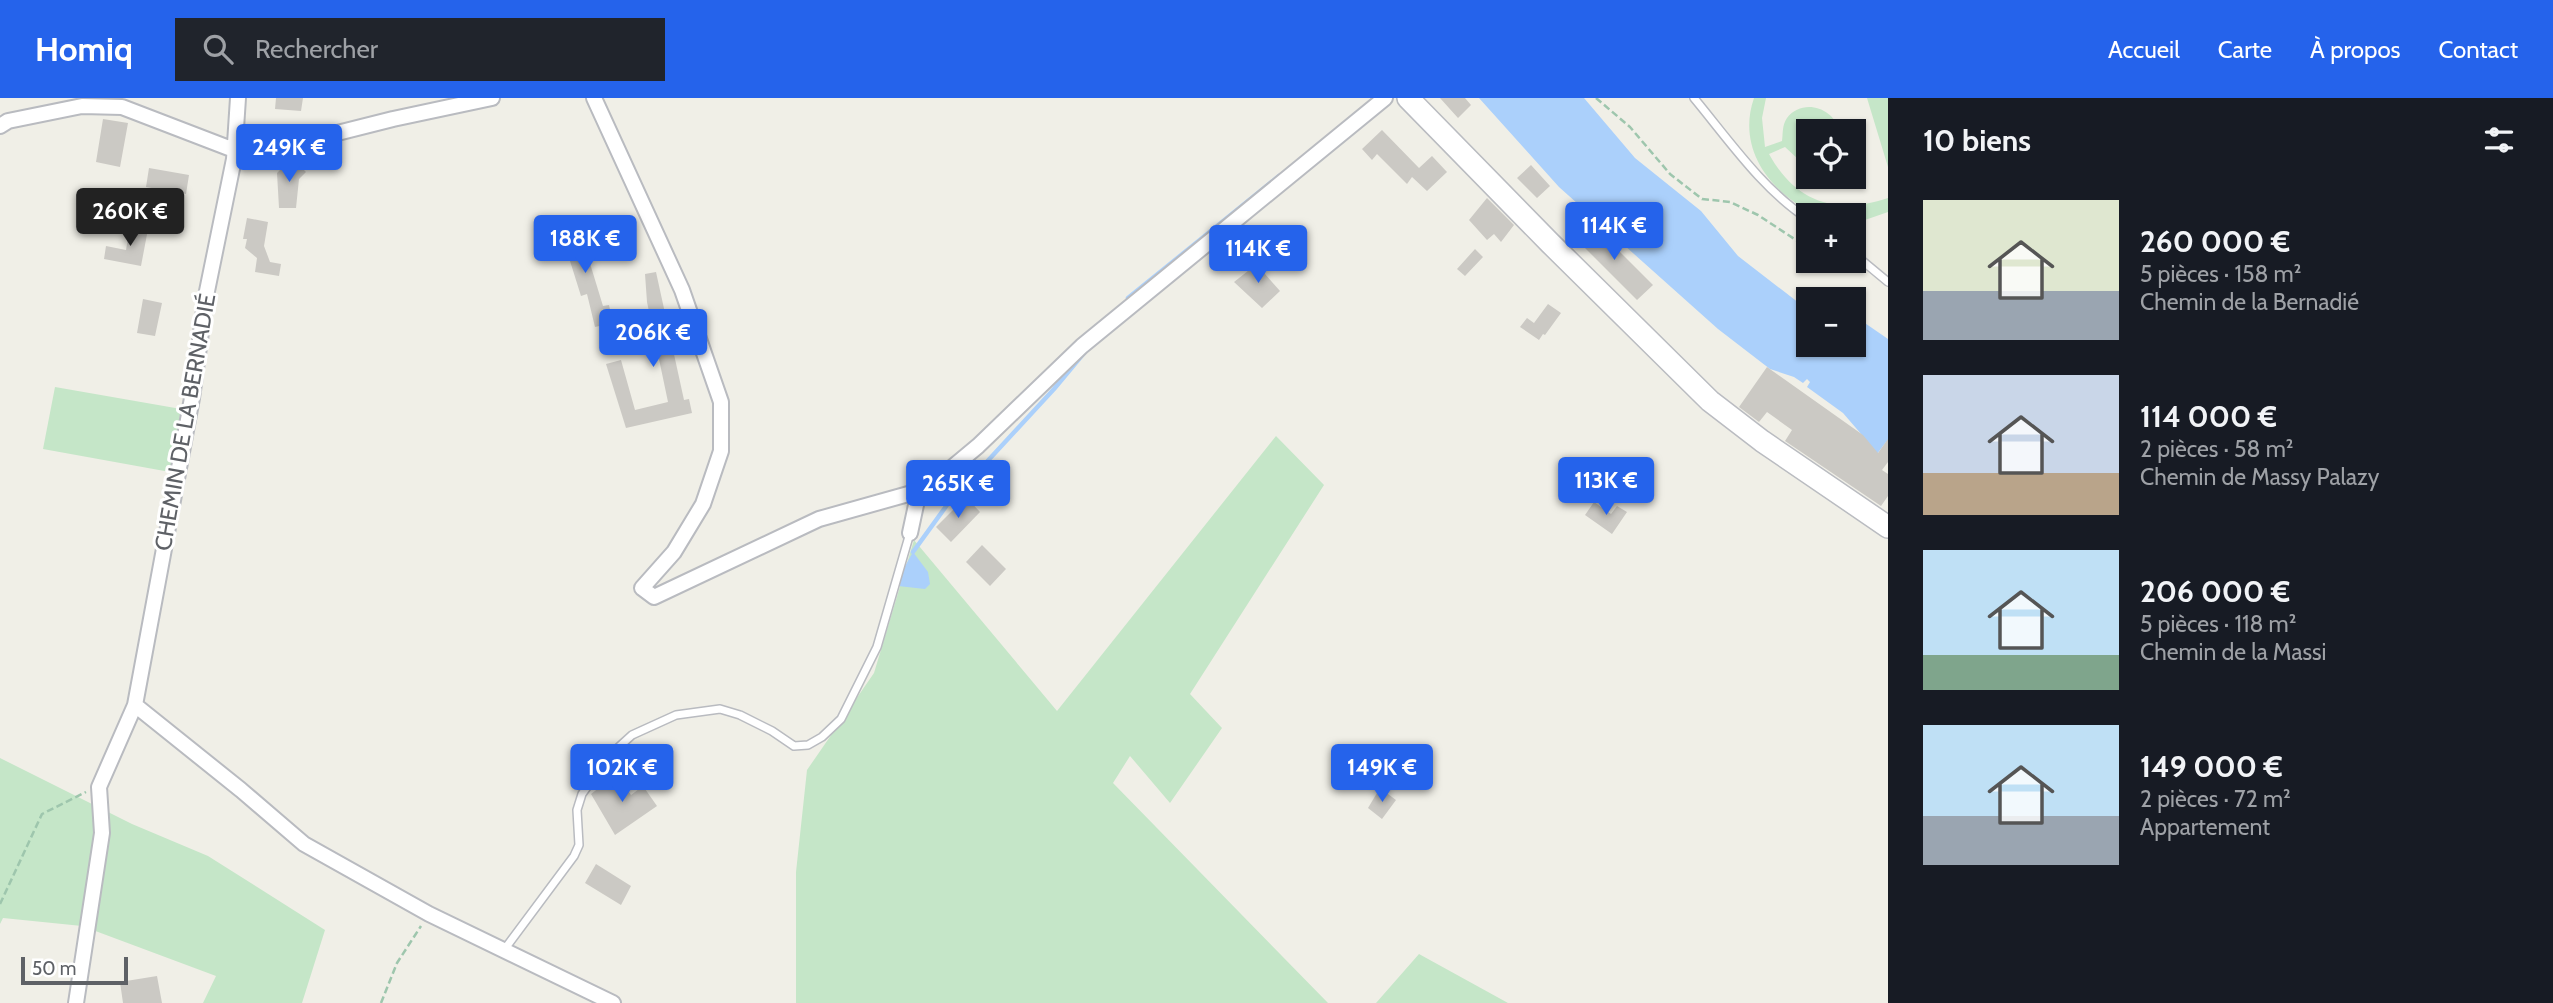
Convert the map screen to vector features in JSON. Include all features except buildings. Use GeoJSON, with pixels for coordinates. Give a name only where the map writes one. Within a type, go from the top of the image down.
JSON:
{"type":"FeatureCollection","features":[{"type":"Feature","properties":{"kind":"main road"},"geometry":{"type":"LineString","coordinates":[[1408,98],[1710,401],[1762,441],[1888,527]]}},
{"type":"Feature","properties":{"kind":"street","name":"CHEMIN DE LA BERNADIÉ"},"geometry":{"type":"LineString","coordinates":[[99,784],[135,705],[192,398],[206,296],[234,154],[238,98]]}},
{"type":"Feature","properties":{"kind":"street"},"geometry":{"type":"LineString","coordinates":[[0,126],[8,121],[82,106],[122,107],[234,154],[492,98]]}},
{"type":"Feature","properties":{"kind":"street"},"geometry":{"type":"LineString","coordinates":[[594,98],[682,290],[721,402],[721,451],[703,504],[674,552],[642,588],[654,597],[819,519],[919,491],[978,446],[1082,346],[1385,98]]}},
{"type":"Feature","properties":{"kind":"street"},"geometry":{"type":"LineString","coordinates":[[910,533],[919,491]]}},
{"type":"Feature","properties":{"kind":"street"},"geometry":{"type":"LineString","coordinates":[[135,705],[304,844],[429,914],[613,1003]]}},
{"type":"Feature","properties":{"kind":"street"},"geometry":{"type":"LineString","coordinates":[[76,1003],[102,833],[99,784]]}},
{"type":"Feature","properties":{"kind":"lane"},"geometry":{"type":"LineString","coordinates":[[1694,98],[1756,172],[1796,211]]}},
{"type":"Feature","properties":{"kind":"lane"},"geometry":{"type":"LineString","coordinates":[[1866,264],[1888,282]]}},
{"type":"Feature","properties":{"kind":"lane"},"geometry":{"type":"LineString","coordinates":[[504,950],[574,856],[579,845],[577,810],[582,794],[610,755],[632,735],[676,715],[720,709],[740,715],[772,731],[794,746],[808,745],[822,737],[841,719],[877,646],[910,533]]}},
{"type":"Feature","properties":{"kind":"path"},"geometry":{"type":"LineString","coordinates":[[1596,98],[1630,127],[1670,174],[1702,199],[1730,202],[1758,215],[1796,239]]}},
{"type":"Feature","properties":{"kind":"path"},"geometry":{"type":"LineString","coordinates":[[0,904],[42,814],[99,784]]}},
{"type":"Feature","properties":{"kind":"path"},"geometry":{"type":"LineString","coordinates":[[382,1003],[397,963],[429,914]]}},
{"type":"Feature","properties":{"kind":"green space"},"geometry":{"type":"Polygon","coordinates":[[[1754,98],[1766,98],[1762,118],[1765,147],[1782,141],[1785,121],[1801,108],[1817,108],[1831,116],[1833,119],[1796,119],[1796,157],[1785,147],[1769,154],[1796,189],[1819,201],[1830,203],[1796,203],[1773,183],[1756,158],[1749,129],[1754,98]]]}},
{"type":"Feature","properties":{"kind":"green space"},"geometry":{"type":"Polygon","coordinates":[[[1867,98],[1888,98],[1888,167],[1867,98]]]}},
{"type":"Feature","properties":{"kind":"green space"},"geometry":{"type":"Polygon","coordinates":[[[1888,198],[1888,212],[1866,220],[1866,203],[1888,198]]]}},
{"type":"Feature","properties":{"kind":"green space"},"geometry":{"type":"Polygon","coordinates":[[[55,387],[181,409],[170,472],[43,449],[55,387]]]}},
{"type":"Feature","properties":{"kind":"green space"},"geometry":{"type":"Polygon","coordinates":[[[1276,436],[1324,485],[1190,694],[1222,728],[1170,803],[1130,756],[1113,783],[1328,1003],[796,1003],[796,872],[807,770],[874,673],[914,540],[1057,711],[1276,436]]]}},
{"type":"Feature","properties":{"kind":"green space"},"geometry":{"type":"Polygon","coordinates":[[[0,758],[132,824],[208,856],[325,930],[302,1003],[203,1003],[216,976],[82,926],[3,918],[0,924],[0,758]]]}},
{"type":"Feature","properties":{"kind":"green space"},"geometry":{"type":"Polygon","coordinates":[[[1419,954],[1508,1003],[1376,1003],[1419,954]]]}},
{"type":"Feature","properties":{"kind":"water"},"geometry":{"type":"Polygon","coordinates":[[[1479,98],[1584,98],[1635,158],[1701,211],[1738,256],[1796,301],[1796,357],[1866,357],[1866,324],[1888,339],[1888,443],[1886,442],[1871,462],[1868,442],[1843,413],[1807,387],[1810,382],[1807,379],[1803,383],[1770,369],[1718,329],[1559,187],[1479,98]]]}},
{"type":"Feature","properties":{"kind":"water"},"geometry":{"type":"Polygon","coordinates":[[[913,552],[928,572],[930,584],[925,589],[898,586],[913,552]]]}},
{"type":"Feature","properties":{"kind":"waterway"},"geometry":{"type":"LineString","coordinates":[[1128,298],[1279,176]]}},
{"type":"Feature","properties":{"kind":"waterway"},"geometry":{"type":"LineString","coordinates":[[913,552],[947,505],[1084,353]]}}]}
